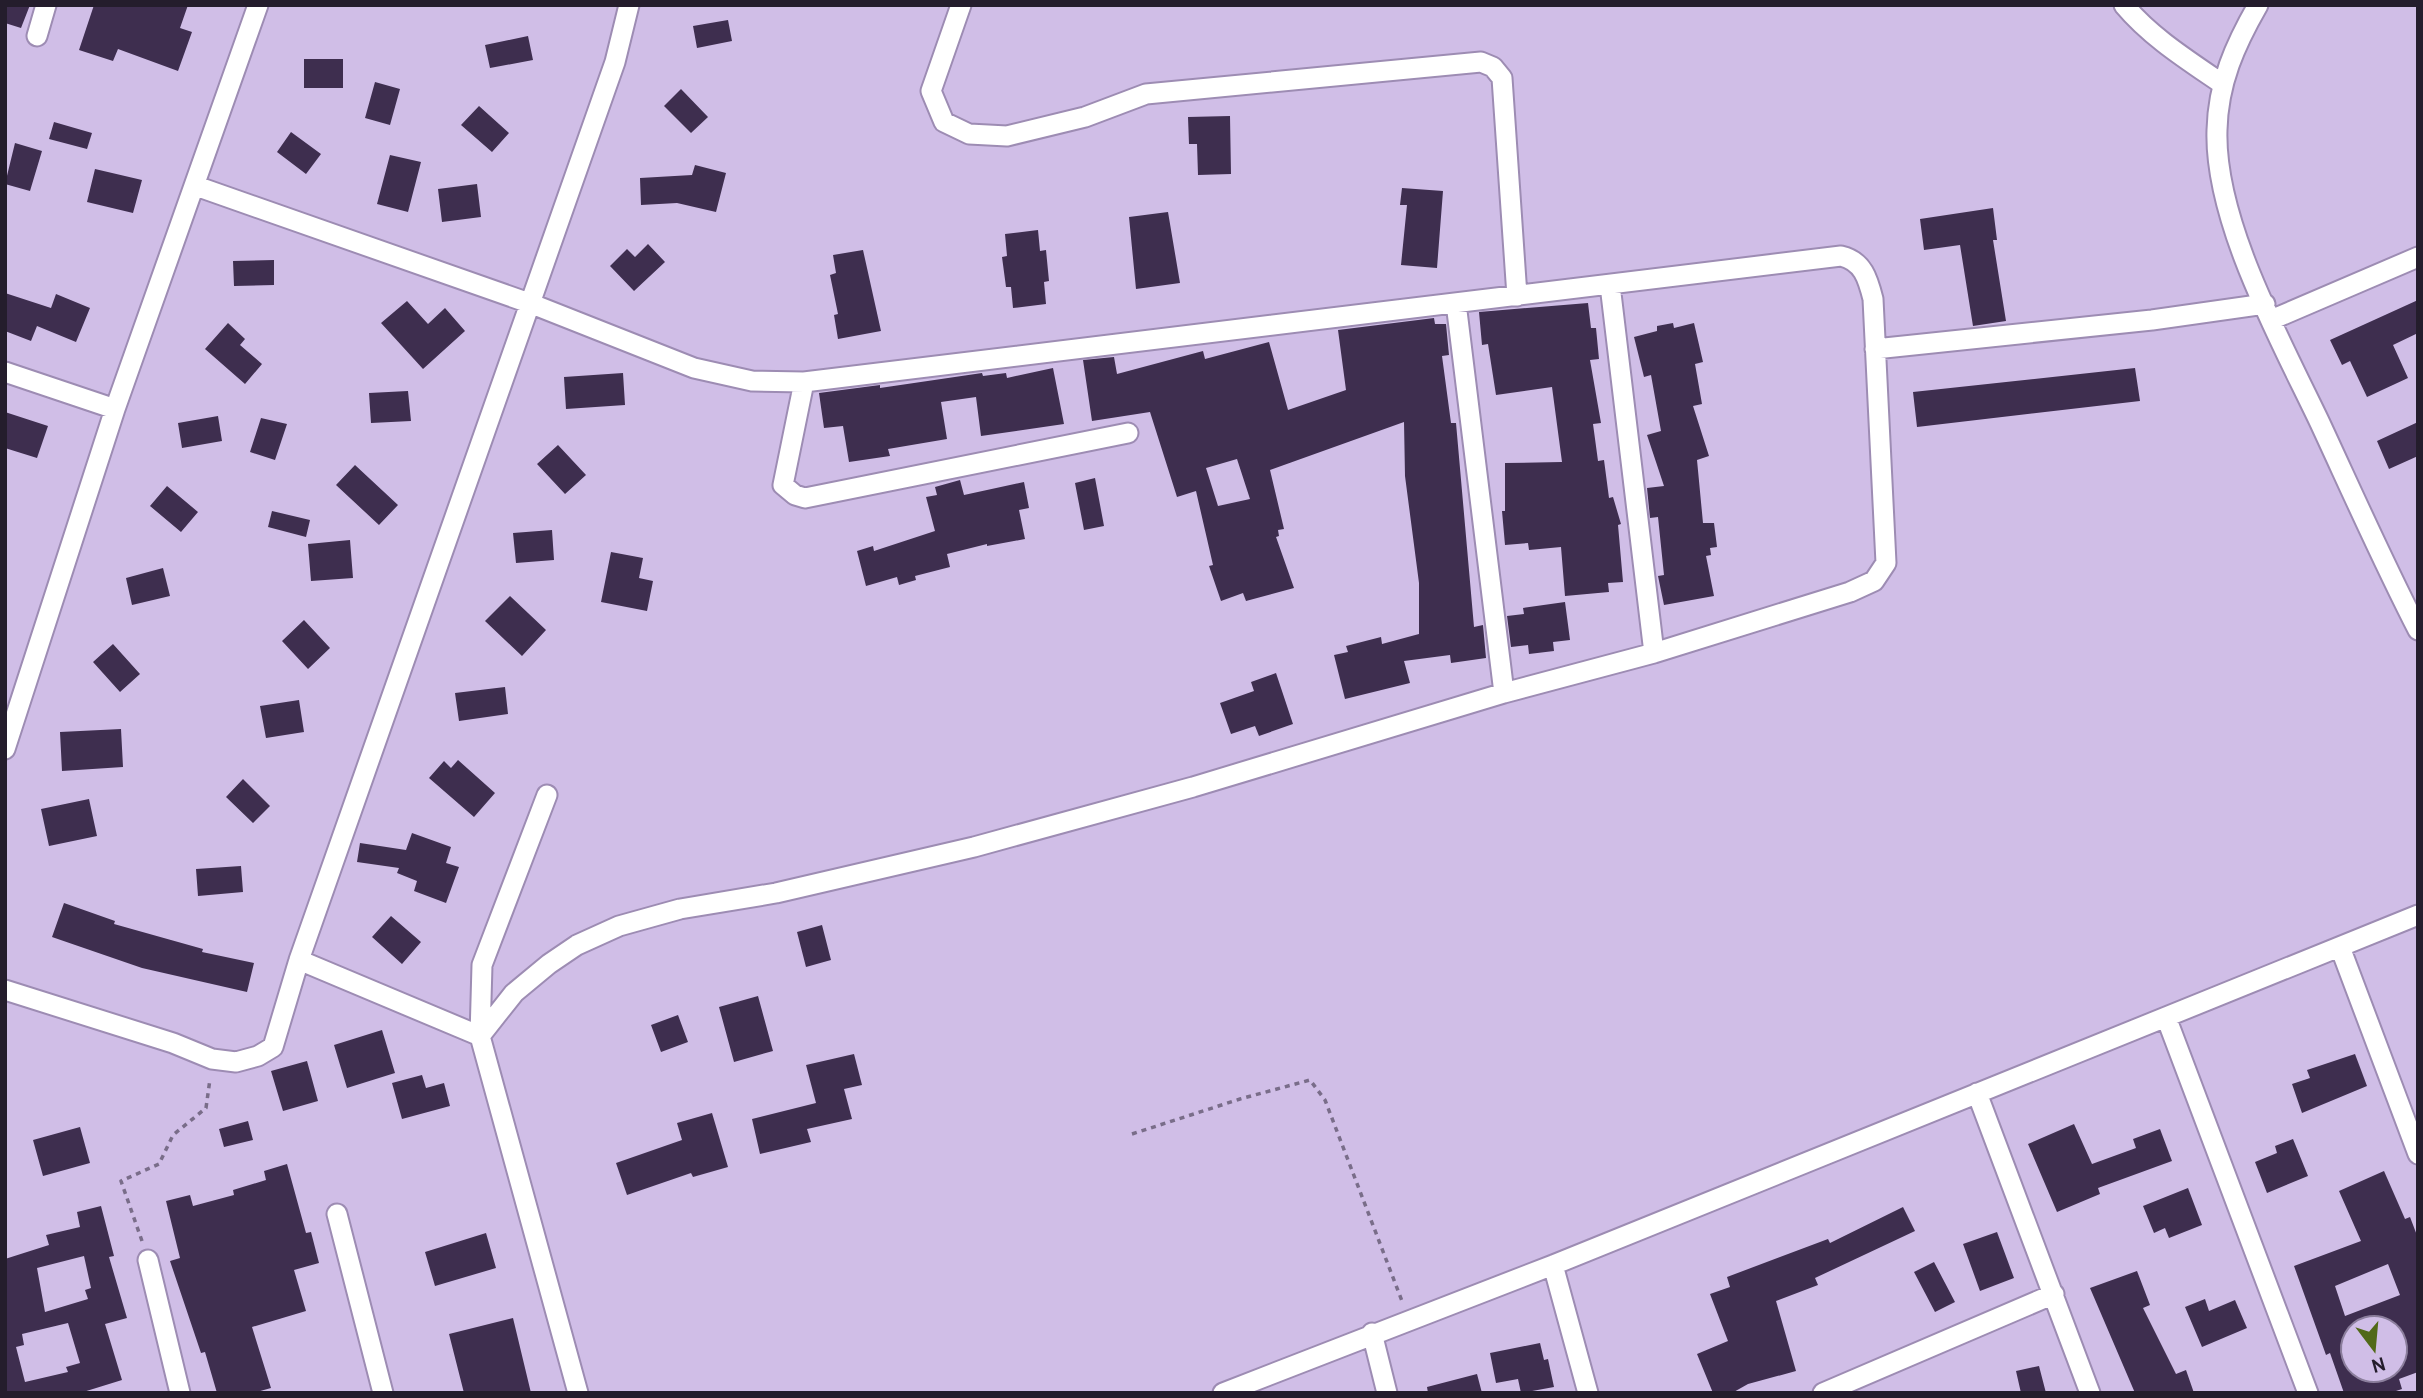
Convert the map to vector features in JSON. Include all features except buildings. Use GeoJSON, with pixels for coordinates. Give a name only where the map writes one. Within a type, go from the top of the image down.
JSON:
{"type":"FeatureCollection","features":[{"type":"Feature","properties":{"kind":"street"},"geometry":{"type":"LineString","coordinates":[[37,36],[46,5]]}},
{"type":"Feature","properties":{"kind":"street"},"geometry":{"type":"LineString","coordinates":[[5,749],[115,409],[258,5]]}},
{"type":"Feature","properties":{"kind":"street"},"geometry":{"type":"LineString","coordinates":[[5,990],[173,1043],[212,1059],[236,1062],[258,1056],[273,1047],[299,960],[615,62],[629,5]]}},
{"type":"Feature","properties":{"kind":"street"},"geometry":{"type":"LineString","coordinates":[[961,5],[931,91],[944,122],[969,134],[1007,136],[1085,117],[1146,94],[1481,62],[1493,67],[1502,78],[1517,296]]}},
{"type":"Feature","properties":{"kind":"street"},"geometry":{"type":"LineString","coordinates":[[2124,5],[2139,23],[2175,52],[2221,83]]}},
{"type":"Feature","properties":{"kind":"street"},"geometry":{"type":"LineString","coordinates":[[2258,5],[2221,83],[2216,131],[2219,166],[2239,240],[2268,312],[2418,630]]}},
{"type":"Feature","properties":{"kind":"street"},"geometry":{"type":"LineString","coordinates":[[196,186],[532,304],[724,377],[752,382],[804,382],[1841,256],[1851,258],[1868,278],[1875,349],[1886,564],[1882,573],[1850,592],[1654,653],[1504,693],[1193,787],[948,854],[776,893],[680,909],[619,926],[577,945],[549,964],[514,993],[480,1036]]}},
{"type":"Feature","properties":{"kind":"street"},"geometry":{"type":"LineString","coordinates":[[1875,349],[2152,320],[2268,312],[2418,257]]}},
{"type":"Feature","properties":{"kind":"street"},"geometry":{"type":"LineString","coordinates":[[1610,285],[1654,653]]}},
{"type":"Feature","properties":{"kind":"street"},"geometry":{"type":"LineString","coordinates":[[1456,303],[1504,693]]}},
{"type":"Feature","properties":{"kind":"street"},"geometry":{"type":"LineString","coordinates":[[5,372],[115,409]]}},
{"type":"Feature","properties":{"kind":"street"},"geometry":{"type":"LineString","coordinates":[[804,382],[783,485],[794,495],[805,498],[1128,433]]}},
{"type":"Feature","properties":{"kind":"street"},"geometry":{"type":"LineString","coordinates":[[547,795],[482,965],[480,1036],[578,1393]]}},
{"type":"Feature","properties":{"kind":"street"},"geometry":{"type":"LineString","coordinates":[[1223,1393],[1553,1265],[2418,915]]}},
{"type":"Feature","properties":{"kind":"street"},"geometry":{"type":"LineString","coordinates":[[2340,947],[2418,1153]]}},
{"type":"Feature","properties":{"kind":"street"},"geometry":{"type":"LineString","coordinates":[[299,960],[480,1036]]}},
{"type":"Feature","properties":{"kind":"street"},"geometry":{"type":"LineString","coordinates":[[2165,1017],[2308,1393]]}},
{"type":"Feature","properties":{"kind":"street"},"geometry":{"type":"LineString","coordinates":[[1978,1093],[2090,1393]]}},
{"type":"Feature","properties":{"kind":"street"},"geometry":{"type":"LineString","coordinates":[[337,1214],[383,1393]]}},
{"type":"Feature","properties":{"kind":"street"},"geometry":{"type":"LineString","coordinates":[[148,1260],[180,1393]]}},
{"type":"Feature","properties":{"kind":"street"},"geometry":{"type":"LineString","coordinates":[[1553,1265],[1588,1393]]}},
{"type":"Feature","properties":{"kind":"street"},"geometry":{"type":"LineString","coordinates":[[1823,1393],[2054,1294]]}},
{"type":"Feature","properties":{"kind":"street"},"geometry":{"type":"LineString","coordinates":[[1372,1333],[1387,1393]]}},
{"type":"Feature","properties":{"kind":"path"},"geometry":{"type":"LineString","coordinates":[[148,1260],[121,1181],[159,1164],[173,1135],[206,1108],[212,1059]]}},
{"type":"Feature","properties":{"kind":"path"},"geometry":{"type":"LineString","coordinates":[[1132,1134],[1240,1099],[1310,1080],[1325,1100],[1387,1255],[1408,1320]]}}]}
